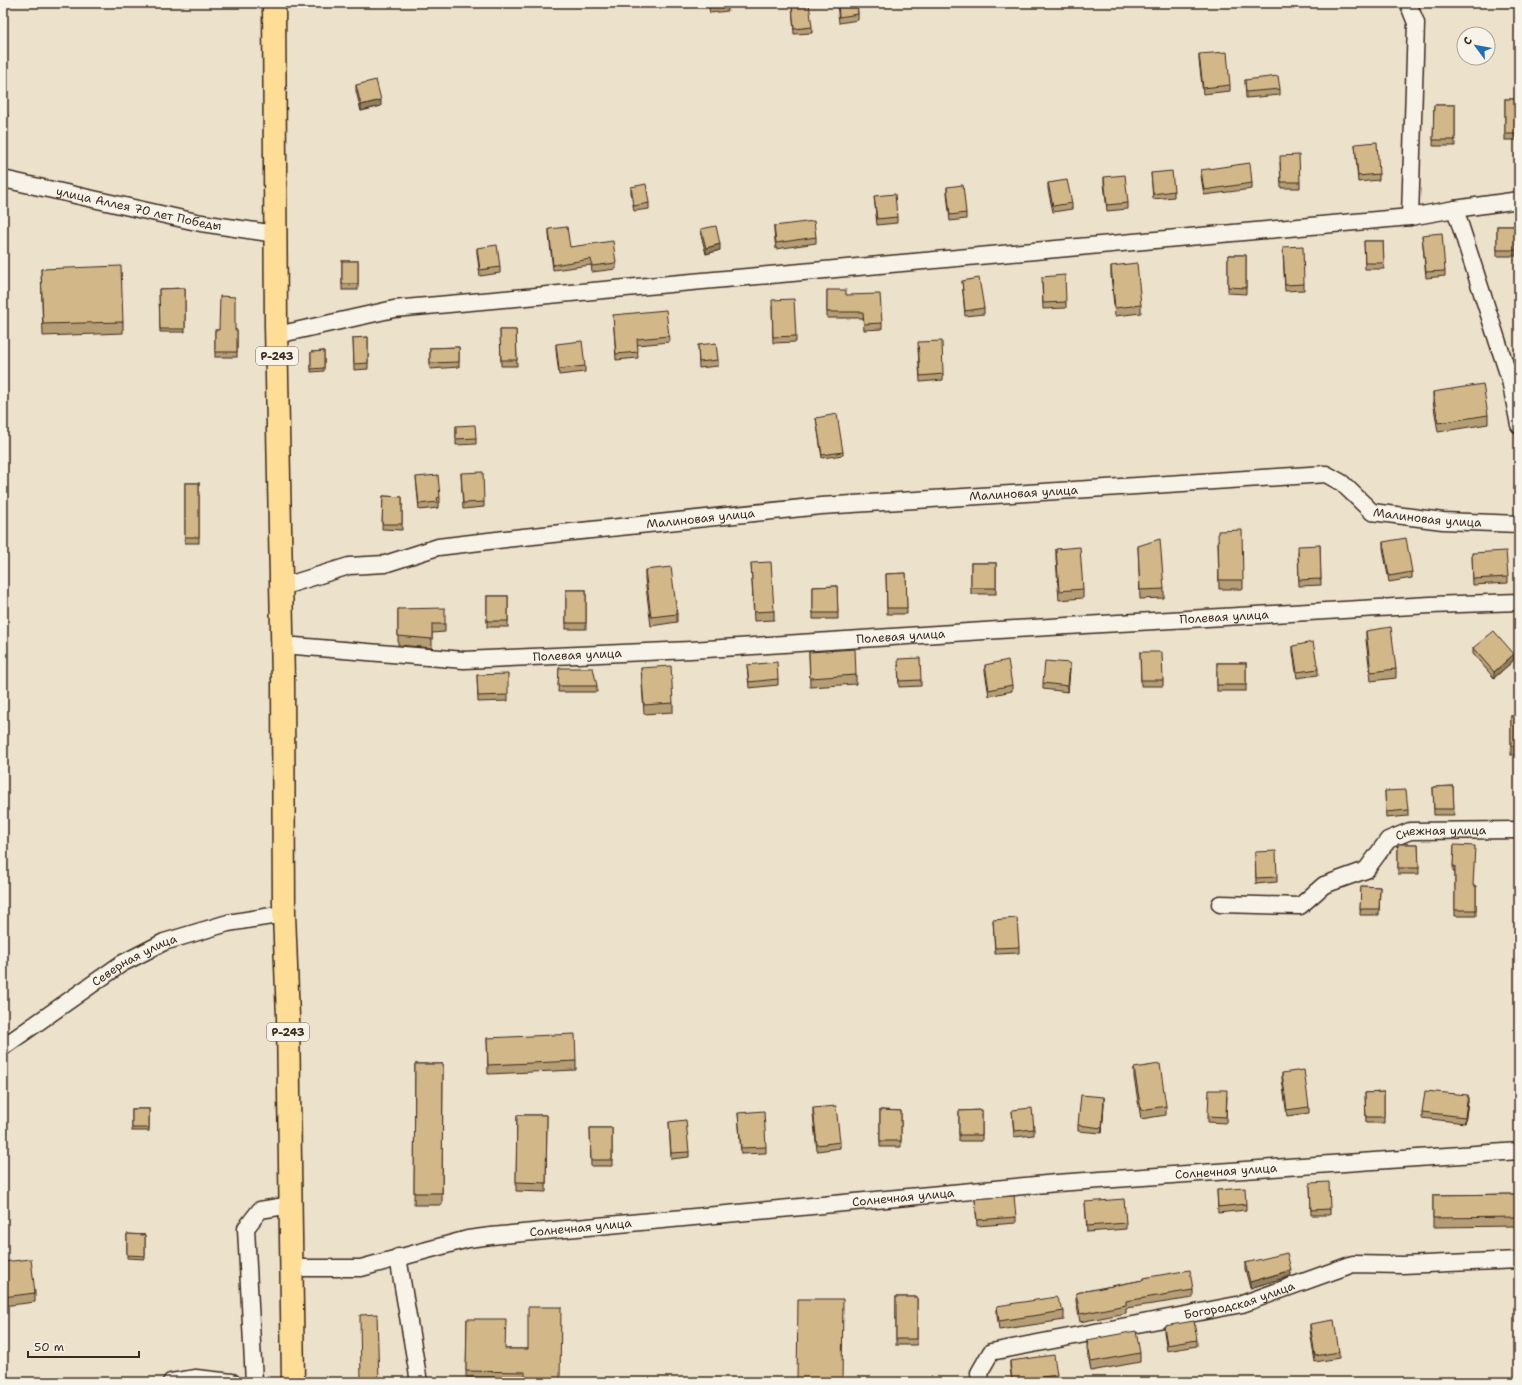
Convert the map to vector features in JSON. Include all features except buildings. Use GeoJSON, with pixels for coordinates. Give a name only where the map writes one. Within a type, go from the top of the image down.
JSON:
{"type":"FeatureCollection","features":[{"type":"Feature","properties":{"kind":"highway","name":"Р-243"},"geometry":{"type":"LineString","coordinates":[[274,3],[276,335],[283,645],[284,914],[288,1017],[293,1382]]}},
{"type":"Feature","properties":{"kind":"street"},"geometry":{"type":"LineString","coordinates":[[1408,3],[1416,23],[1410,217]]}},
{"type":"Feature","properties":{"kind":"street","name":"улица Аллея 70 лет Победы"},"geometry":{"type":"LineString","coordinates":[[3,178],[201,223],[276,234]]}},
{"type":"Feature","properties":{"kind":"street"},"geometry":{"type":"LineString","coordinates":[[276,335],[394,309],[1410,217],[1519,200]]}},
{"type":"Feature","properties":{"kind":"street"},"geometry":{"type":"LineString","coordinates":[[1455,209],[1510,380],[1519,425]]}},
{"type":"Feature","properties":{"kind":"street","name":"Малиновая улица"},"geometry":{"type":"LineString","coordinates":[[281,586],[349,566],[385,564],[438,547],[514,538],[821,506],[1326,474],[1342,483],[1372,512],[1443,521],[1519,524]]}},
{"type":"Feature","properties":{"kind":"street","name":"Полевая улица"},"geometry":{"type":"LineString","coordinates":[[283,645],[464,660],[691,650],[999,630],[1430,605],[1519,602]]}},
{"type":"Feature","properties":{"kind":"street","name":"Снежная улица"},"geometry":{"type":"LineString","coordinates":[[1220,904],[1300,906],[1324,886],[1366,870],[1388,840],[1410,831],[1519,830]]}},
{"type":"Feature","properties":{"kind":"street","name":"Северная улица"},"geometry":{"type":"LineString","coordinates":[[3,1047],[121,964],[164,942],[228,923],[284,914]]}},
{"type":"Feature","properties":{"kind":"street","name":"Солнечная улица"},"geometry":{"type":"LineString","coordinates":[[292,1268],[361,1268],[468,1239],[499,1236],[1057,1183],[1519,1151]]}},
{"type":"Feature","properties":{"kind":"street"},"geometry":{"type":"LineString","coordinates":[[254,1382],[246,1228],[260,1210],[291,1205]]}},
{"type":"Feature","properties":{"kind":"street"},"geometry":{"type":"LineString","coordinates":[[398,1257],[419,1382]]}},
{"type":"Feature","properties":{"kind":"street","name":"Богородская улица"},"geometry":{"type":"LineString","coordinates":[[980,1382],[979,1373],[992,1352],[1242,1304],[1353,1264],[1402,1265],[1519,1260]]}},
{"type":"Feature","properties":{"kind":"street"},"geometry":{"type":"LineString","coordinates":[[172,1382],[196,1378],[232,1382]]}}]}
